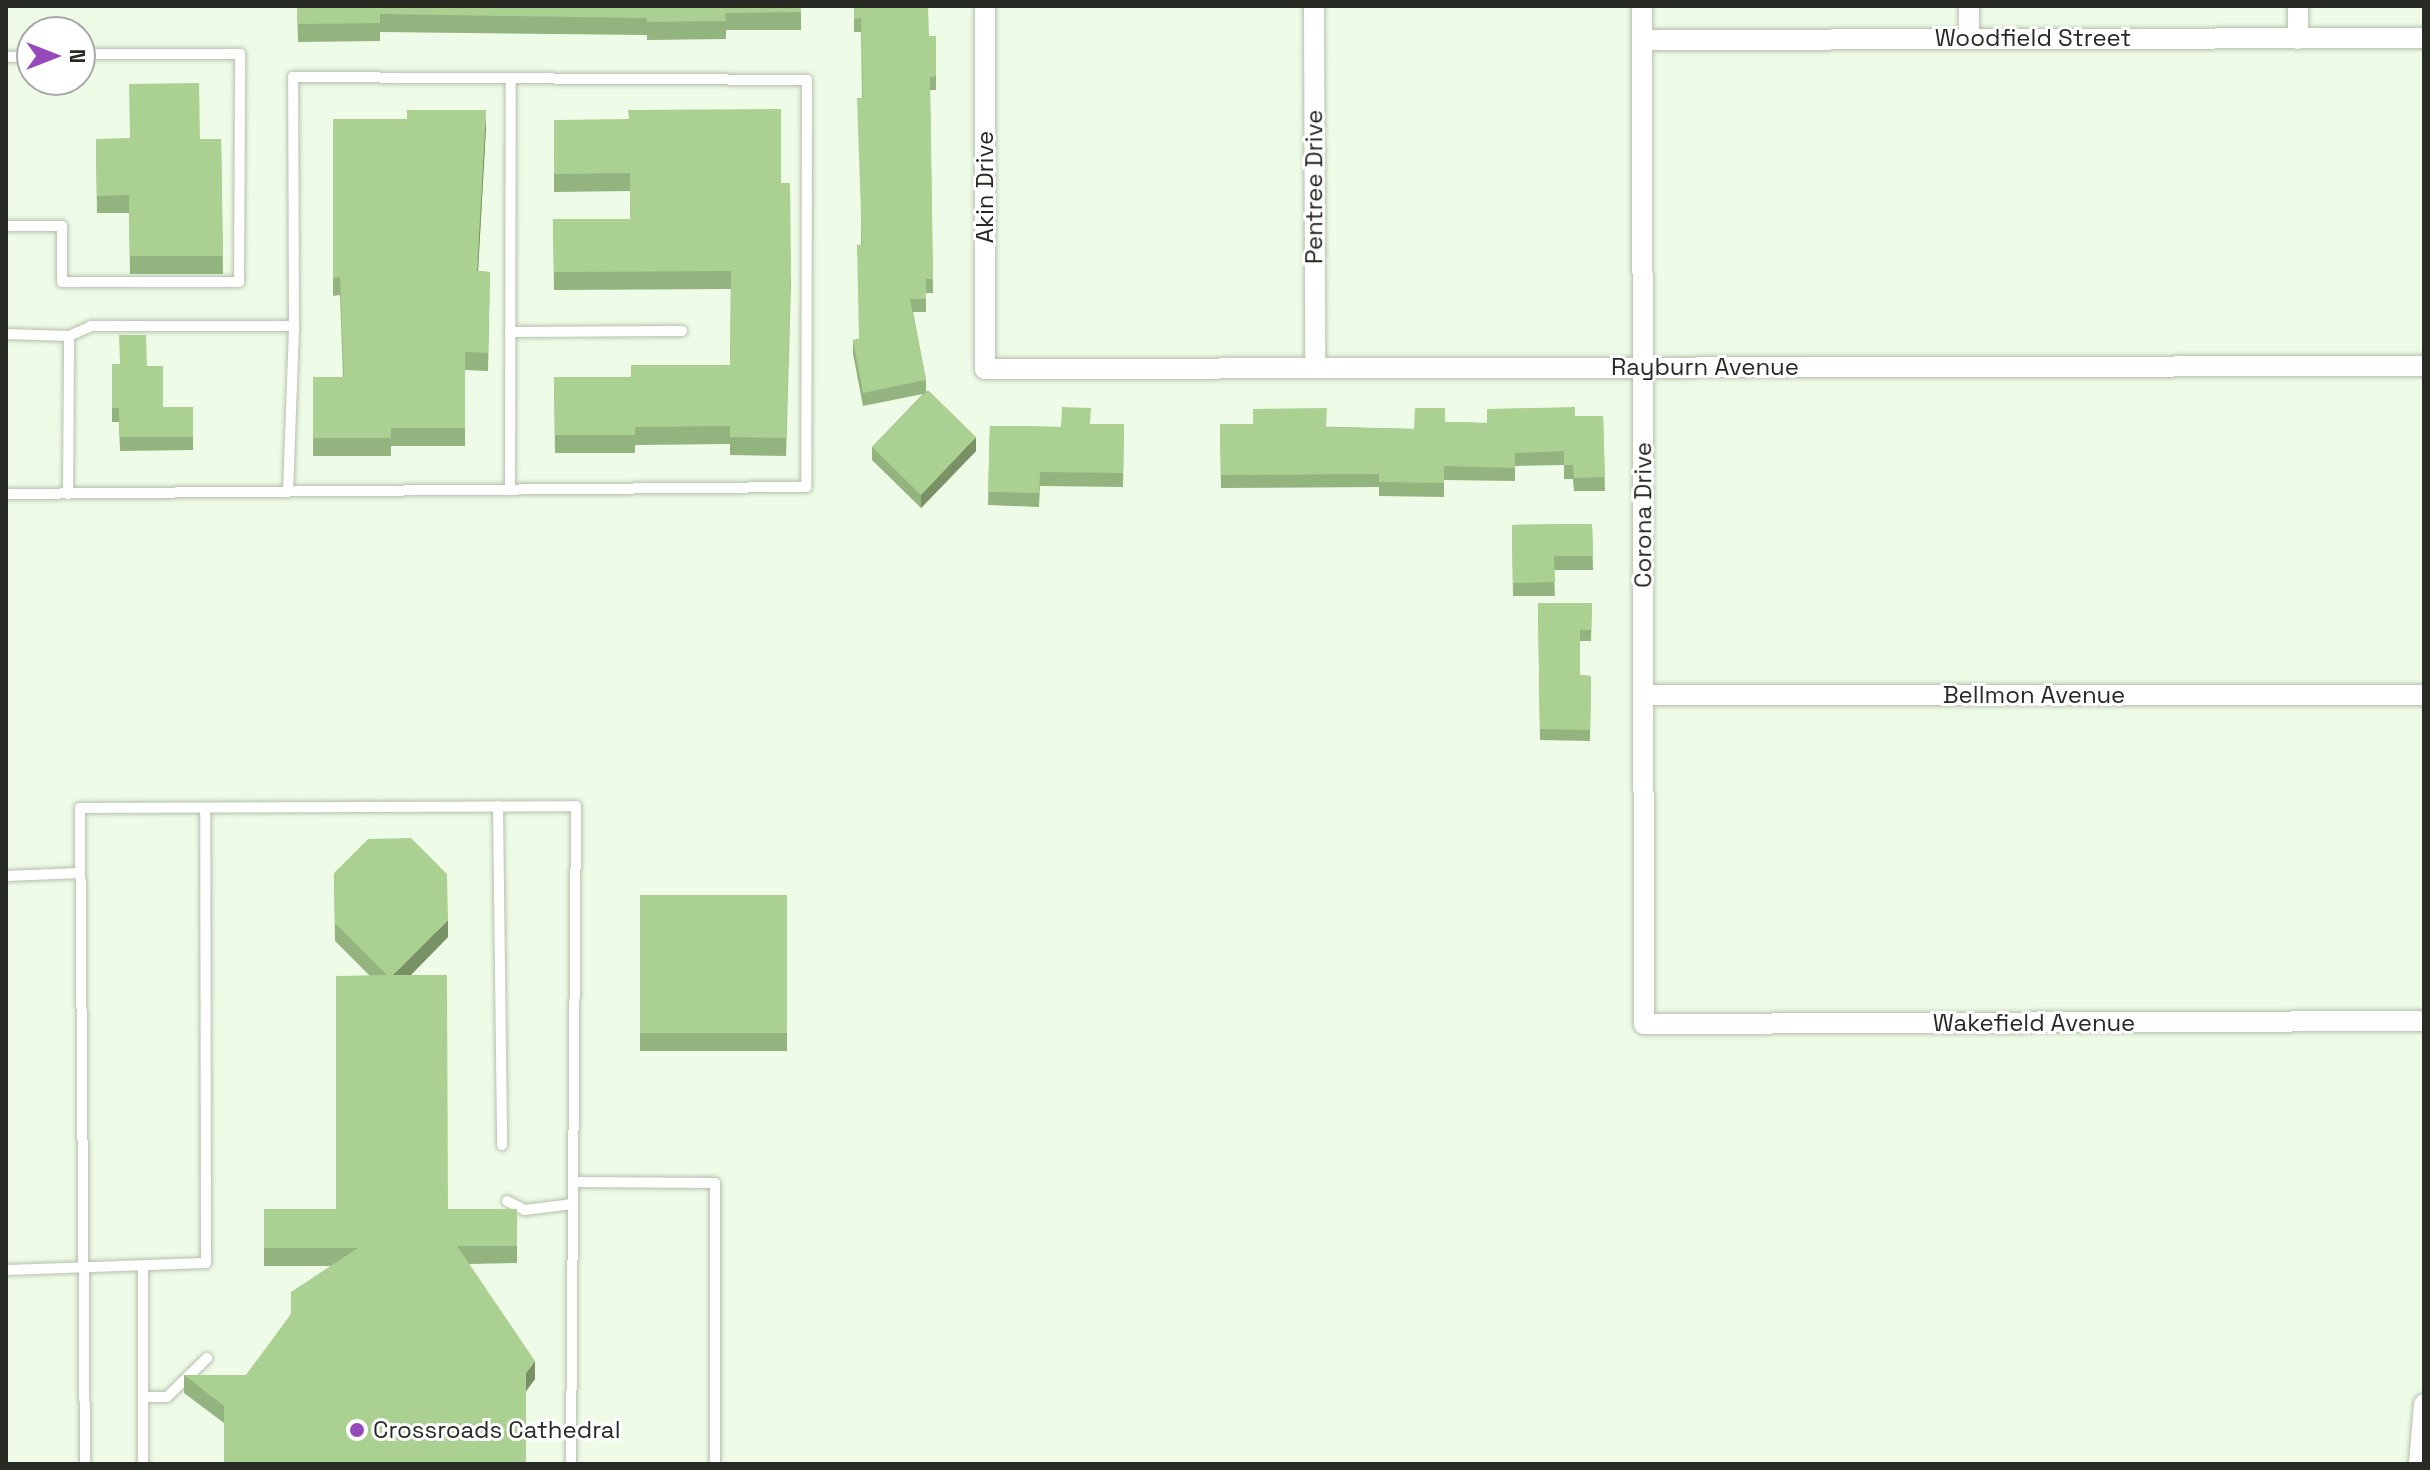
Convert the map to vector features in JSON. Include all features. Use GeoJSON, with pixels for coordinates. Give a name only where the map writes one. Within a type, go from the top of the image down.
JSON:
{"type":"FeatureCollection","features":[{"type":"Feature","properties":{"kind":"street","name":"Akin Drive"},"geometry":{"type":"LineString","coordinates":[[985,6],[985,369]]}},
{"type":"Feature","properties":{"kind":"street","name":"Pentree Drive"},"geometry":{"type":"LineString","coordinates":[[1314,6],[1315,368]]}},
{"type":"Feature","properties":{"kind":"street","name":"Corona Drive"},"geometry":{"type":"LineString","coordinates":[[1642,6],[1644,1024]]}},
{"type":"Feature","properties":{"kind":"street"},"geometry":{"type":"LineString","coordinates":[[1969,6],[1969,38]]}},
{"type":"Feature","properties":{"kind":"street"},"geometry":{"type":"LineString","coordinates":[[2298,6],[2298,39]]}},
{"type":"Feature","properties":{"kind":"street","name":"Woodfield Street"},"geometry":{"type":"LineString","coordinates":[[1643,40],[2424,38]]}},
{"type":"Feature","properties":{"kind":"street","name":"Rayburn Avenue"},"geometry":{"type":"LineString","coordinates":[[985,369],[2424,366]]}},
{"type":"Feature","properties":{"kind":"street","name":"Bellmon Avenue"},"geometry":{"type":"LineString","coordinates":[[1644,695],[2424,695]]}},
{"type":"Feature","properties":{"kind":"street","name":"Wakefield Avenue"},"geometry":{"type":"LineString","coordinates":[[1644,1024],[2424,1021]]}},
{"type":"Feature","properties":{"kind":"street"},"geometry":{"type":"LineString","coordinates":[[2419,1464],[2424,1404]]}},
{"type":"Feature","properties":{"kind":"lane"},"geometry":{"type":"LineString","coordinates":[[6,226],[62,226],[62,282],[239,282],[240,54],[96,54]]}},
{"type":"Feature","properties":{"kind":"lane"},"geometry":{"type":"LineString","coordinates":[[6,494],[68,494],[510,490],[806,487],[807,80],[293,77],[294,326],[288,492]]}},
{"type":"Feature","properties":{"kind":"lane"},"geometry":{"type":"LineString","coordinates":[[510,490],[511,79]]}},
{"type":"Feature","properties":{"kind":"lane"},"geometry":{"type":"LineString","coordinates":[[6,334],[69,336],[91,326],[294,326]]}},
{"type":"Feature","properties":{"kind":"lane"},"geometry":{"type":"LineString","coordinates":[[510,332],[682,331]]}},
{"type":"Feature","properties":{"kind":"lane"},"geometry":{"type":"LineString","coordinates":[[68,494],[69,336]]}},
{"type":"Feature","properties":{"kind":"lane"},"geometry":{"type":"LineString","coordinates":[[498,806],[502,1145]]}},
{"type":"Feature","properties":{"kind":"lane"},"geometry":{"type":"LineString","coordinates":[[85,1464],[80,808],[576,806],[571,1464]]}},
{"type":"Feature","properties":{"kind":"lane"},"geometry":{"type":"LineString","coordinates":[[6,1270],[83,1270],[206,1263],[205,808]]}},
{"type":"Feature","properties":{"kind":"lane"},"geometry":{"type":"LineString","coordinates":[[6,876],[80,873]]}},
{"type":"Feature","properties":{"kind":"lane"},"geometry":{"type":"LineString","coordinates":[[573,1182],[715,1183],[715,1464]]}},
{"type":"Feature","properties":{"kind":"lane"},"geometry":{"type":"LineString","coordinates":[[507,1201],[525,1210],[573,1204]]}},
{"type":"Feature","properties":{"kind":"lane"},"geometry":{"type":"LineString","coordinates":[[143,1267],[143,1464]]}},
{"type":"Feature","properties":{"kind":"lane"},"geometry":{"type":"LineString","coordinates":[[143,1397],[167,1397],[207,1358]]}},
{"type":"Feature","properties":{"kind":"building"},"geometry":{"type":"Polygon","coordinates":[[[297,6],[801,6],[801,12],[725,13],[726,21],[647,22],[647,18],[380,14],[380,23],[298,24],[297,6]]]}},
{"type":"Feature","properties":{"kind":"building"},"geometry":{"type":"Polygon","coordinates":[[[854,6],[928,6],[929,36],[936,36],[936,76],[930,77],[933,279],[926,279],[926,299],[910,299],[926,380],[863,393],[853,340],[859,339],[857,245],[862,245],[857,98],[863,98],[861,18],[854,19],[854,6]]]}},
{"type":"Feature","properties":{"kind":"building"},"geometry":{"type":"Polygon","coordinates":[[[199,83],[200,139],[221,139],[223,256],[130,256],[129,195],[97,196],[96,139],[130,138],[129,84],[199,83]]]}},
{"type":"Feature","properties":{"kind":"building"},"geometry":{"type":"Polygon","coordinates":[[[781,109],[781,183],[790,183],[786,438],[730,437],[730,426],[635,427],[635,435],[555,435],[554,377],[631,377],[631,365],[730,365],[731,271],[554,272],[553,219],[630,219],[630,173],[554,174],[554,120],[629,119],[628,110],[781,109]]]}},
{"type":"Feature","properties":{"kind":"building"},"geometry":{"type":"Polygon","coordinates":[[[407,110],[486,110],[477,271],[490,272],[488,353],[465,352],[465,428],[391,428],[391,438],[313,438],[313,377],[344,377],[340,277],[333,278],[333,119],[407,119],[407,110]]]}},
{"type":"Feature","properties":{"kind":"building"},"geometry":{"type":"Polygon","coordinates":[[[119,335],[146,335],[147,366],[163,366],[163,407],[193,407],[193,437],[120,437],[119,408],[112,408],[112,364],[120,364],[119,335]]]}},
{"type":"Feature","properties":{"kind":"building"},"geometry":{"type":"Polygon","coordinates":[[[928,390],[976,437],[921,495],[872,447],[928,390]]]}},
{"type":"Feature","properties":{"kind":"building"},"geometry":{"type":"Polygon","coordinates":[[[1062,407],[1091,408],[1090,424],[1124,424],[1123,473],[1040,472],[1039,493],[988,492],[990,426],[1061,427],[1062,407]]]}},
{"type":"Feature","properties":{"kind":"building"},"geometry":{"type":"Polygon","coordinates":[[[1575,407],[1575,416],[1603,416],[1605,477],[1574,478],[1573,465],[1564,465],[1564,451],[1515,453],[1515,468],[1444,466],[1444,483],[1379,482],[1379,474],[1221,475],[1220,424],[1253,424],[1253,409],[1327,408],[1326,427],[1414,429],[1415,408],[1445,408],[1445,422],[1487,423],[1487,409],[1575,407]]]}},
{"type":"Feature","properties":{"kind":"building"},"geometry":{"type":"Polygon","coordinates":[[[1592,524],[1593,556],[1554,556],[1555,582],[1513,583],[1512,525],[1592,524]]]}},
{"type":"Feature","properties":{"kind":"building"},"geometry":{"type":"Polygon","coordinates":[[[1538,603],[1592,603],[1591,630],[1580,630],[1580,675],[1591,676],[1590,730],[1540,729],[1538,603]]]}},
{"type":"Feature","properties":{"kind":"building"},"geometry":{"type":"Polygon","coordinates":[[[411,838],[447,874],[448,920],[393,975],[447,975],[448,1209],[517,1209],[517,1246],[457,1246],[535,1361],[526,1373],[526,1464],[224,1464],[224,1406],[184,1375],[246,1375],[291,1314],[291,1292],[358,1248],[264,1248],[264,1209],[336,1209],[336,976],[387,975],[335,923],[334,873],[368,839],[411,838]]]}},
{"type":"Feature","properties":{"kind":"building"},"geometry":{"type":"Polygon","coordinates":[[[640,895],[787,895],[787,1033],[640,1033],[640,895]]]}},
{"type":"Feature","properties":{"kind":"place","name":"Crossroads Cathedral"},"geometry":{"type":"Point","coordinates":[357,1430]}}]}
